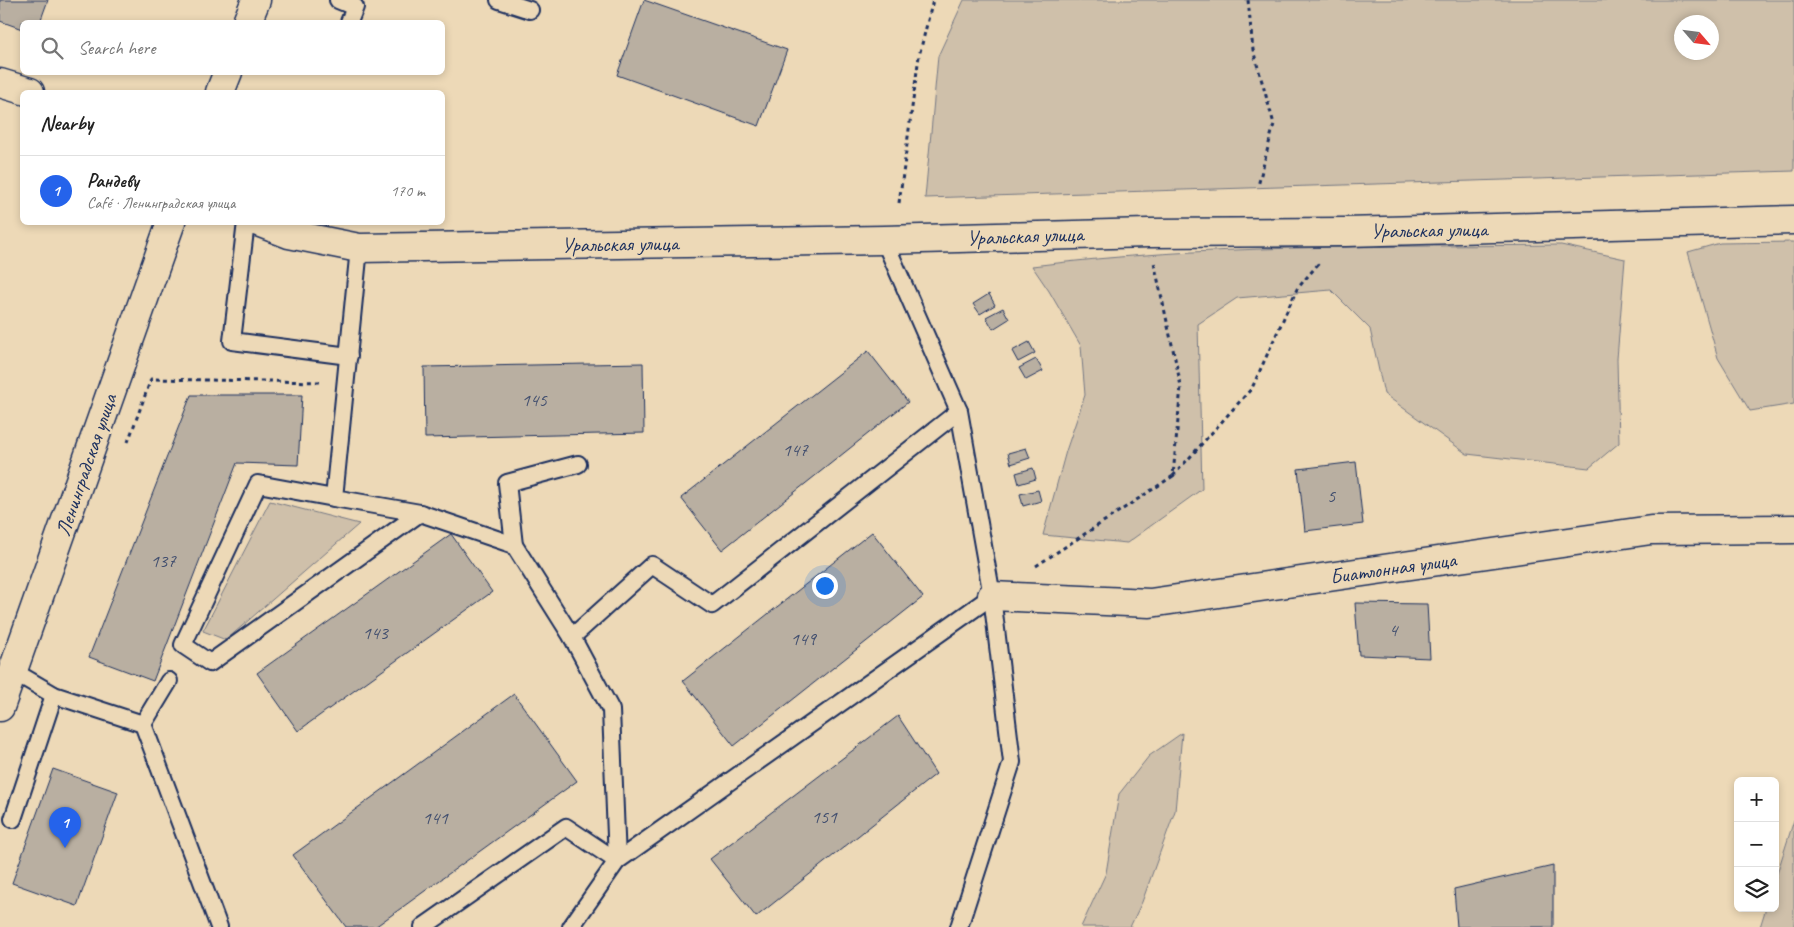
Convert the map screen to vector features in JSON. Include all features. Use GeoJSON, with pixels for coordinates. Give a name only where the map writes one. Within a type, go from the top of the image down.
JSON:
{"type":"FeatureCollection","features":[{"type":"Feature","properties":{"kind":"street"},"geometry":{"type":"LineString","coordinates":[[248,20],[256,0]]}},
{"type":"Feature","properties":{"kind":"street"},"geometry":{"type":"LineString","coordinates":[[221,90],[227,75]]}},
{"type":"Feature","properties":{"kind":"street"},"geometry":{"type":"LineString","coordinates":[[0,82],[24,90]]}},
{"type":"Feature","properties":{"kind":"street","name":"Уральская улица"},"geometry":{"type":"LineString","coordinates":[[266,225],[290,234],[359,248],[884,240],[1148,232],[1346,232],[1794,220]]}},
{"type":"Feature","properties":{"kind":"street","name":"Ленинградская улица"},"geometry":{"type":"LineString","coordinates":[[0,707],[170,225]]}},
{"type":"Feature","properties":{"kind":"street","name":"Биатлонная улица"},"geometry":{"type":"LineString","coordinates":[[992,596],[1150,603],[1651,530],[1794,529]]}},
{"type":"Feature","properties":{"kind":"lane"},"geometry":{"type":"LineString","coordinates":[[338,0],[355,7],[350,20]]}},
{"type":"Feature","properties":{"kind":"lane"},"geometry":{"type":"LineString","coordinates":[[499,0],[530,10]]}},
{"type":"Feature","properties":{"kind":"lane"},"geometry":{"type":"LineString","coordinates":[[246,225],[232,341],[349,356]]}},
{"type":"Feature","properties":{"kind":"lane"},"geometry":{"type":"LineString","coordinates":[[884,240],[959,411],[992,596],[1012,762],[959,927]]}},
{"type":"Feature","properties":{"kind":"lane"},"geometry":{"type":"LineString","coordinates":[[334,498],[359,248]]}},
{"type":"Feature","properties":{"kind":"lane"},"geometry":{"type":"LineString","coordinates":[[572,637],[652,564],[712,606],[959,411]]}},
{"type":"Feature","properties":{"kind":"lane"},"geometry":{"type":"LineString","coordinates":[[578,464],[507,483],[514,545],[572,637],[612,710],[617,861]]}},
{"type":"Feature","properties":{"kind":"lane"},"geometry":{"type":"LineString","coordinates":[[420,513],[210,663],[183,645],[258,484],[420,513],[514,545]]}},
{"type":"Feature","properties":{"kind":"lane"},"geometry":{"type":"LineString","coordinates":[[570,927],[617,861],[992,596]]}},
{"type":"Feature","properties":{"kind":"lane"},"geometry":{"type":"LineString","coordinates":[[13,671],[54,695],[143,724]]}},
{"type":"Feature","properties":{"kind":"lane"},"geometry":{"type":"LineString","coordinates":[[143,724],[169,681]]}},
{"type":"Feature","properties":{"kind":"lane"},"geometry":{"type":"LineString","coordinates":[[13,818],[54,695]]}},
{"type":"Feature","properties":{"kind":"lane"},"geometry":{"type":"LineString","coordinates":[[143,724],[219,927]]}},
{"type":"Feature","properties":{"kind":"lane"},"geometry":{"type":"LineString","coordinates":[[424,927],[566,827],[617,861]]}},
{"type":"Feature","properties":{"kind":"path"},"geometry":{"type":"LineString","coordinates":[[899,202],[919,56],[933,0]]}},
{"type":"Feature","properties":{"kind":"path"},"geometry":{"type":"LineString","coordinates":[[1248,0],[1253,50],[1274,124],[1258,186]]}},
{"type":"Feature","properties":{"kind":"path"},"geometry":{"type":"LineString","coordinates":[[1148,232],[1181,386],[1173,476]]}},
{"type":"Feature","properties":{"kind":"path"},"geometry":{"type":"LineString","coordinates":[[1033,568],[1173,476],[1252,388],[1297,288],[1346,232]]}},
{"type":"Feature","properties":{"kind":"path"},"geometry":{"type":"LineString","coordinates":[[125,452],[151,379],[346,382]]}},
{"type":"Feature","properties":{"kind":"shaded area"},"geometry":{"type":"Polygon","coordinates":[[[964,0],[1794,0],[1794,171],[925,198],[938,56],[964,0]]]}},
{"type":"Feature","properties":{"kind":"shaded area"},"geometry":{"type":"Polygon","coordinates":[[[1794,242],[1794,404],[1750,411],[1718,358],[1688,252],[1720,243],[1794,242]]]}},
{"type":"Feature","properties":{"kind":"shaded area"},"geometry":{"type":"Polygon","coordinates":[[[1561,245],[1625,259],[1617,359],[1619,443],[1589,468],[1467,454],[1384,394],[1370,329],[1331,290],[1237,298],[1198,324],[1202,489],[1127,543],[1043,535],[1066,451],[1085,395],[1081,346],[1032,266],[1098,259],[1230,250],[1561,245]]]}},
{"type":"Feature","properties":{"kind":"shaded area"},"geometry":{"type":"Polygon","coordinates":[[[270,501],[359,524],[226,640],[203,631],[270,501]]]}},
{"type":"Feature","properties":{"kind":"shaded area"},"geometry":{"type":"Polygon","coordinates":[[[1182,733],[1175,811],[1142,902],[1130,927],[1081,927],[1106,873],[1119,794],[1149,756],[1182,733]]]}},
{"type":"Feature","properties":{"kind":"shaded area"},"geometry":{"type":"Polygon","coordinates":[[[1794,820],[1794,927],[1760,927],[1765,912],[1779,912],[1779,867],[1794,820]]]}},
{"type":"Feature","properties":{"kind":"building"},"geometry":{"type":"Polygon","coordinates":[[[0,0],[48,0],[41,20],[20,20],[20,28],[0,21],[0,0]]]}},
{"type":"Feature","properties":{"kind":"building"},"geometry":{"type":"Polygon","coordinates":[[[644,0],[787,50],[759,126],[617,75],[644,0]]]}},
{"type":"Feature","properties":{"kind":"building"},"geometry":{"type":"Polygon","coordinates":[[[989,294],[995,305],[980,314],[973,304],[989,294]]]}},
{"type":"Feature","properties":{"kind":"building"},"geometry":{"type":"Polygon","coordinates":[[[1003,308],[1009,319],[993,329],[986,317],[1003,308]]]}},
{"type":"Feature","properties":{"kind":"building"},"geometry":{"type":"Polygon","coordinates":[[[1029,342],[1035,353],[1018,362],[1012,351],[1029,342]]]}},
{"type":"Feature","properties":{"kind":"building"},"geometry":{"type":"Polygon","coordinates":[[[868,351],[908,402],[722,550],[681,498],[868,351]]]}},
{"type":"Feature","properties":{"kind":"building"},"geometry":{"type":"Polygon","coordinates":[[[1036,359],[1043,371],[1026,380],[1019,368],[1036,359]]]}},
{"type":"Feature","properties":{"kind":"building"},"geometry":{"type":"Polygon","coordinates":[[[643,363],[644,433],[425,438],[424,367],[643,363]]]}},
{"type":"Feature","properties":{"kind":"building"},"geometry":{"type":"Polygon","coordinates":[[[191,395],[302,395],[298,465],[237,463],[153,681],[89,657],[191,395]]]}},
{"type":"Feature","properties":{"kind":"building"},"geometry":{"type":"Polygon","coordinates":[[[1026,448],[1030,458],[1011,464],[1008,453],[1026,448]]]}},
{"type":"Feature","properties":{"kind":"building"},"geometry":{"type":"Polygon","coordinates":[[[1356,462],[1363,524],[1305,531],[1298,469],[1356,462]]]}},
{"type":"Feature","properties":{"kind":"building"},"geometry":{"type":"Polygon","coordinates":[[[1033,468],[1036,479],[1019,484],[1016,473],[1033,468]]]}},
{"type":"Feature","properties":{"kind":"building"},"geometry":{"type":"Polygon","coordinates":[[[1038,490],[1041,501],[1023,506],[1020,494],[1038,490]]]}},
{"type":"Feature","properties":{"kind":"building"},"geometry":{"type":"Polygon","coordinates":[[[872,532],[923,597],[734,746],[683,681],[872,532]]]}},
{"type":"Feature","properties":{"kind":"building"},"geometry":{"type":"Polygon","coordinates":[[[451,534],[492,592],[298,731],[257,673],[451,534]]]}},
{"type":"Feature","properties":{"kind":"building"},"geometry":{"type":"Polygon","coordinates":[[[1355,603],[1427,604],[1430,658],[1359,655],[1355,603]]]}},
{"type":"Feature","properties":{"kind":"building"},"geometry":{"type":"Polygon","coordinates":[[[514,694],[577,781],[375,927],[346,927],[293,855],[514,694]]]}},
{"type":"Feature","properties":{"kind":"building"},"geometry":{"type":"Polygon","coordinates":[[[898,716],[936,774],[756,917],[710,859],[898,716]]]}},
{"type":"Feature","properties":{"kind":"building"},"geometry":{"type":"Polygon","coordinates":[[[53,769],[118,792],[77,906],[12,883],[53,769]]]}},
{"type":"Feature","properties":{"kind":"building"},"geometry":{"type":"Polygon","coordinates":[[[1553,866],[1553,927],[1457,927],[1454,889],[1553,866]]]}},
{"type":"Feature","properties":{"kind":"place","name":"Рандеву"},"geometry":{"type":"Point","coordinates":[65,848]}}]}
